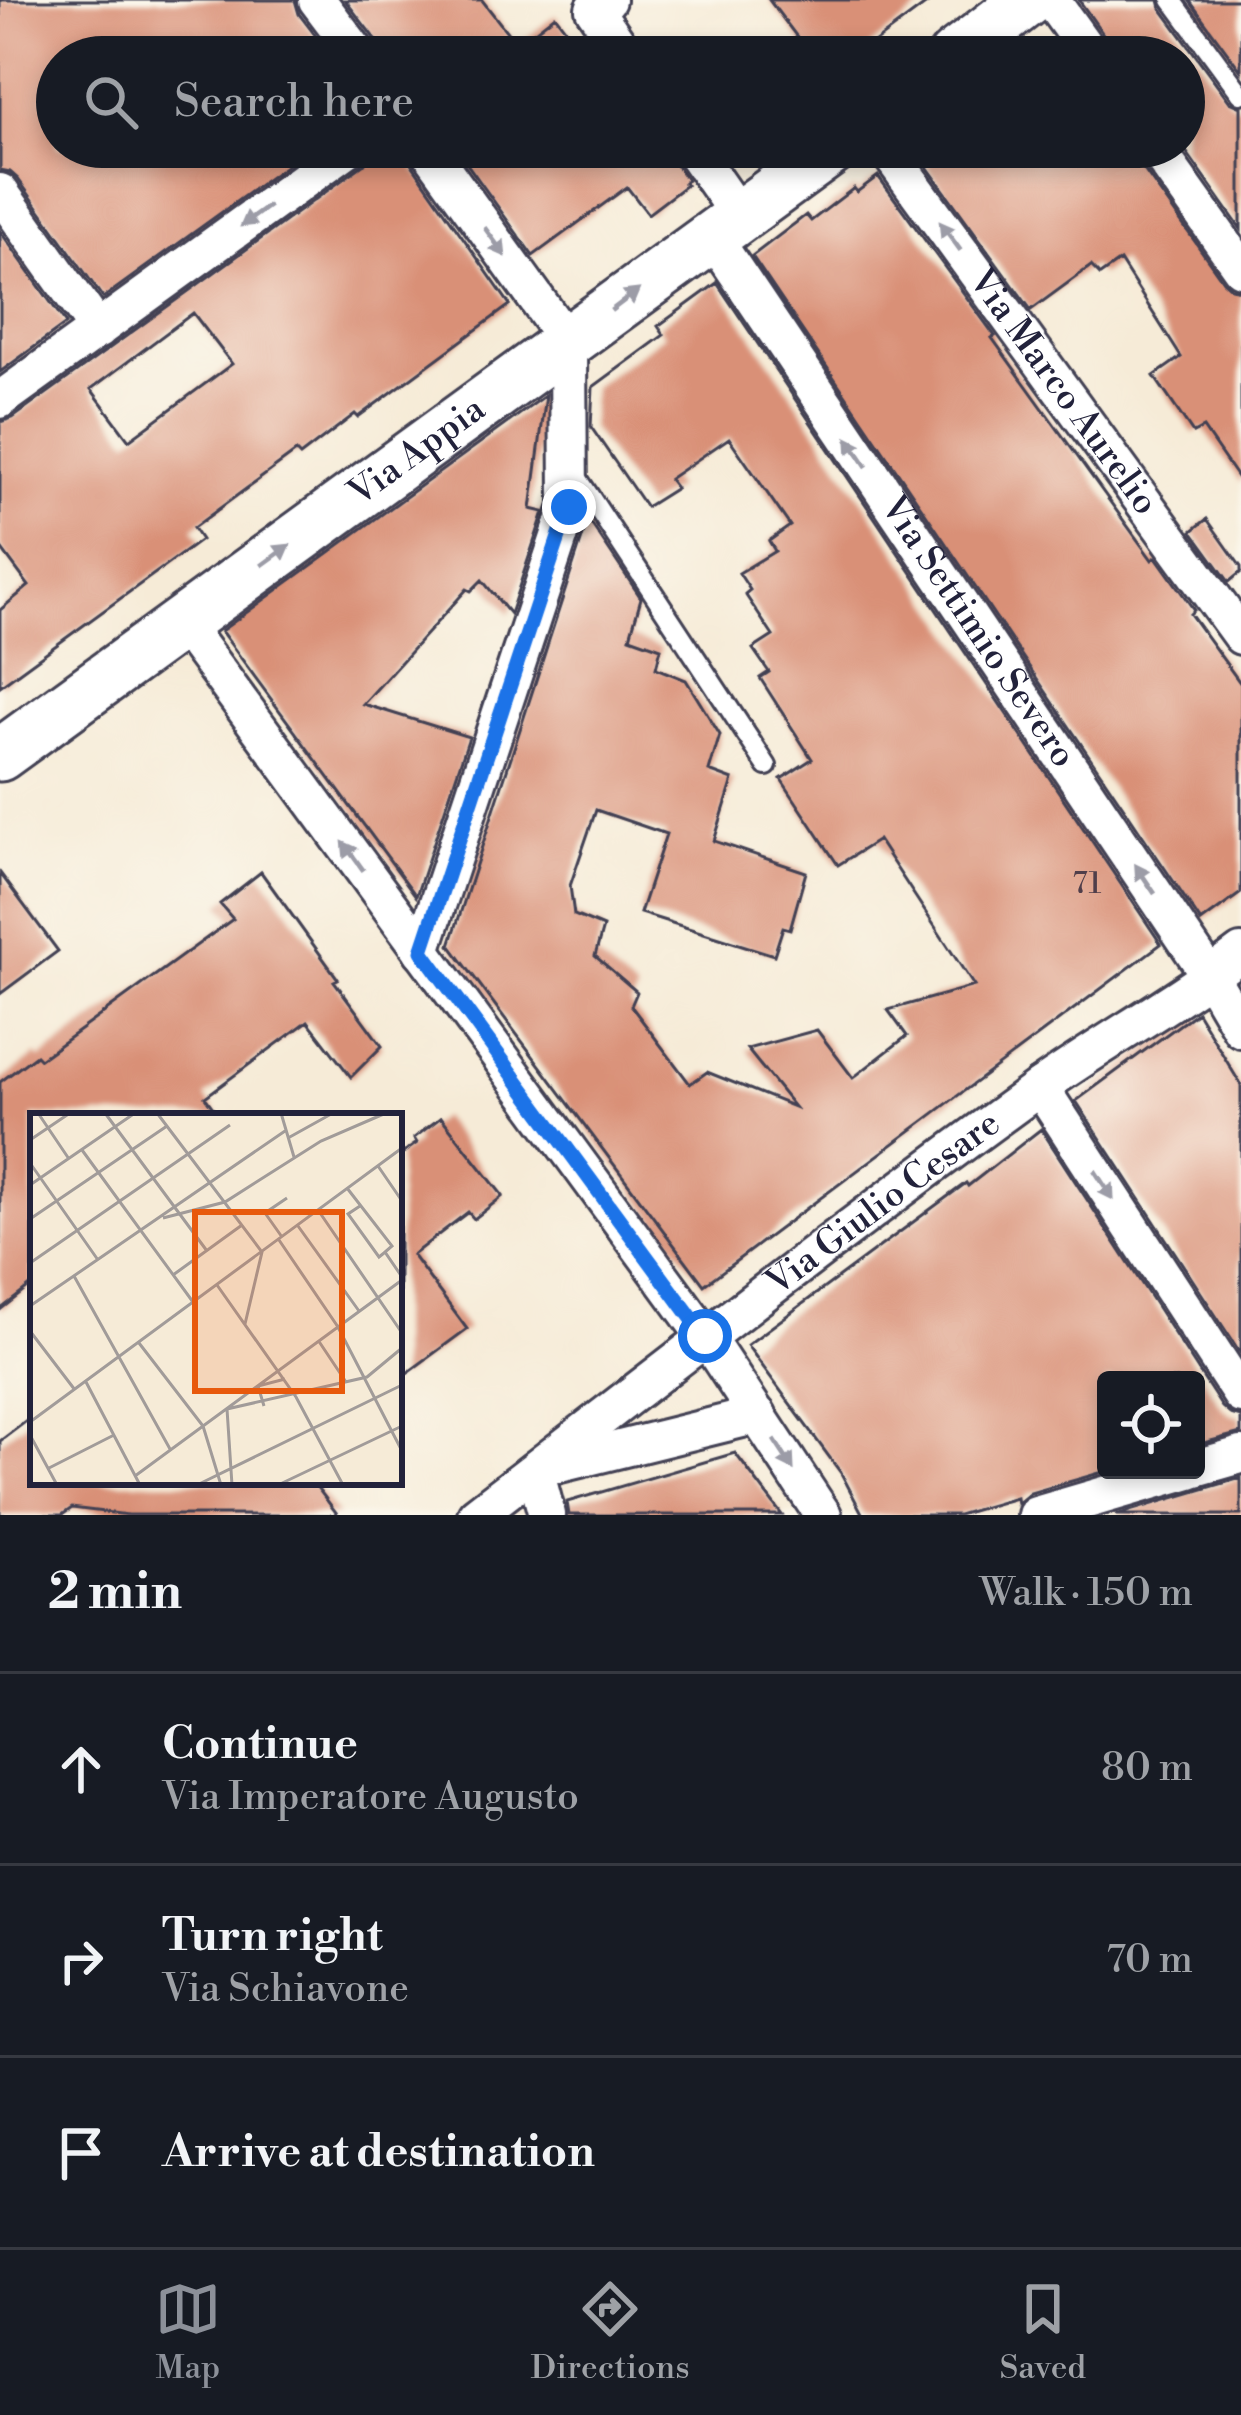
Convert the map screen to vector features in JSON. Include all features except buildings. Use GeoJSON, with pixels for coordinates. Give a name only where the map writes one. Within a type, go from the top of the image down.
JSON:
{"type":"FeatureCollection","features":[{"type":"Feature","properties":{"kind":"street"},"geometry":{"type":"LineString","coordinates":[[317,0],[344,36]]}},
{"type":"Feature","properties":{"kind":"street"},"geometry":{"type":"LineString","coordinates":[[607,0],[594,9],[613,36]]}},
{"type":"Feature","properties":{"kind":"street"},"geometry":{"type":"LineString","coordinates":[[981,36],[1028,0]]}},
{"type":"Feature","properties":{"kind":"street"},"geometry":{"type":"LineString","coordinates":[[1051,0],[1077,36]]}},
{"type":"Feature","properties":{"kind":"street"},"geometry":{"type":"LineString","coordinates":[[0,400],[321,168]]}},
{"type":"Feature","properties":{"kind":"street"},"geometry":{"type":"LineString","coordinates":[[422,951],[569,507],[568,344],[442,168]]}},
{"type":"Feature","properties":{"kind":"street","name":"Via Settimio Severo"},"geometry":{"type":"LineString","coordinates":[[700,168],[725,226],[1241,1029]]}},
{"type":"Feature","properties":{"kind":"street","name":"Via Appia"},"geometry":{"type":"LineString","coordinates":[[0,755],[806,168]]}},
{"type":"Feature","properties":{"kind":"street","name":"Via Marco Aurelio"},"geometry":{"type":"LineString","coordinates":[[900,168],[1241,636]]}},
{"type":"Feature","properties":{"kind":"street"},"geometry":{"type":"LineString","coordinates":[[1170,168],[1241,268]]}},
{"type":"Feature","properties":{"kind":"street"},"geometry":{"type":"LineString","coordinates":[[0,192],[98,330]]}},
{"type":"Feature","properties":{"kind":"street"},"geometry":{"type":"LineString","coordinates":[[182,623],[705,1336],[824,1515]]}},
{"type":"Feature","properties":{"kind":"street","name":"Via Giulio Cesare"},"geometry":{"type":"LineString","coordinates":[[476,1515],[705,1336],[1040,1087],[1241,953]]}},
{"type":"Feature","properties":{"kind":"street"},"geometry":{"type":"LineString","coordinates":[[1040,1087],[1241,1394]]}},
{"type":"Feature","properties":{"kind":"street","name":"Via Giulio Cesare"},"geometry":{"type":"LineString","coordinates":[[535,1470],[758,1415]]}},
{"type":"Feature","properties":{"kind":"street"},"geometry":{"type":"LineString","coordinates":[[1205,1466],[1241,1455]]}},
{"type":"Feature","properties":{"kind":"street"},"geometry":{"type":"LineString","coordinates":[[535,1470],[547,1515]]}},
{"type":"Feature","properties":{"kind":"street"},"geometry":{"type":"LineString","coordinates":[[1036,1515],[1159,1479]]}},
{"type":"Feature","properties":{"kind":"lane"},"geometry":{"type":"LineString","coordinates":[[1172,0],[1198,36]]}},
{"type":"Feature","properties":{"kind":"lane"},"geometry":{"type":"LineString","coordinates":[[1205,45],[1241,94]]}},
{"type":"Feature","properties":{"kind":"lane"},"geometry":{"type":"LineString","coordinates":[[568,465],[767,766]]}},
{"type":"Feature","properties":{"kind":"route"},"geometry":{"type":"LineString","coordinates":[[569,507],[422,951],[705,1336]]}}]}
